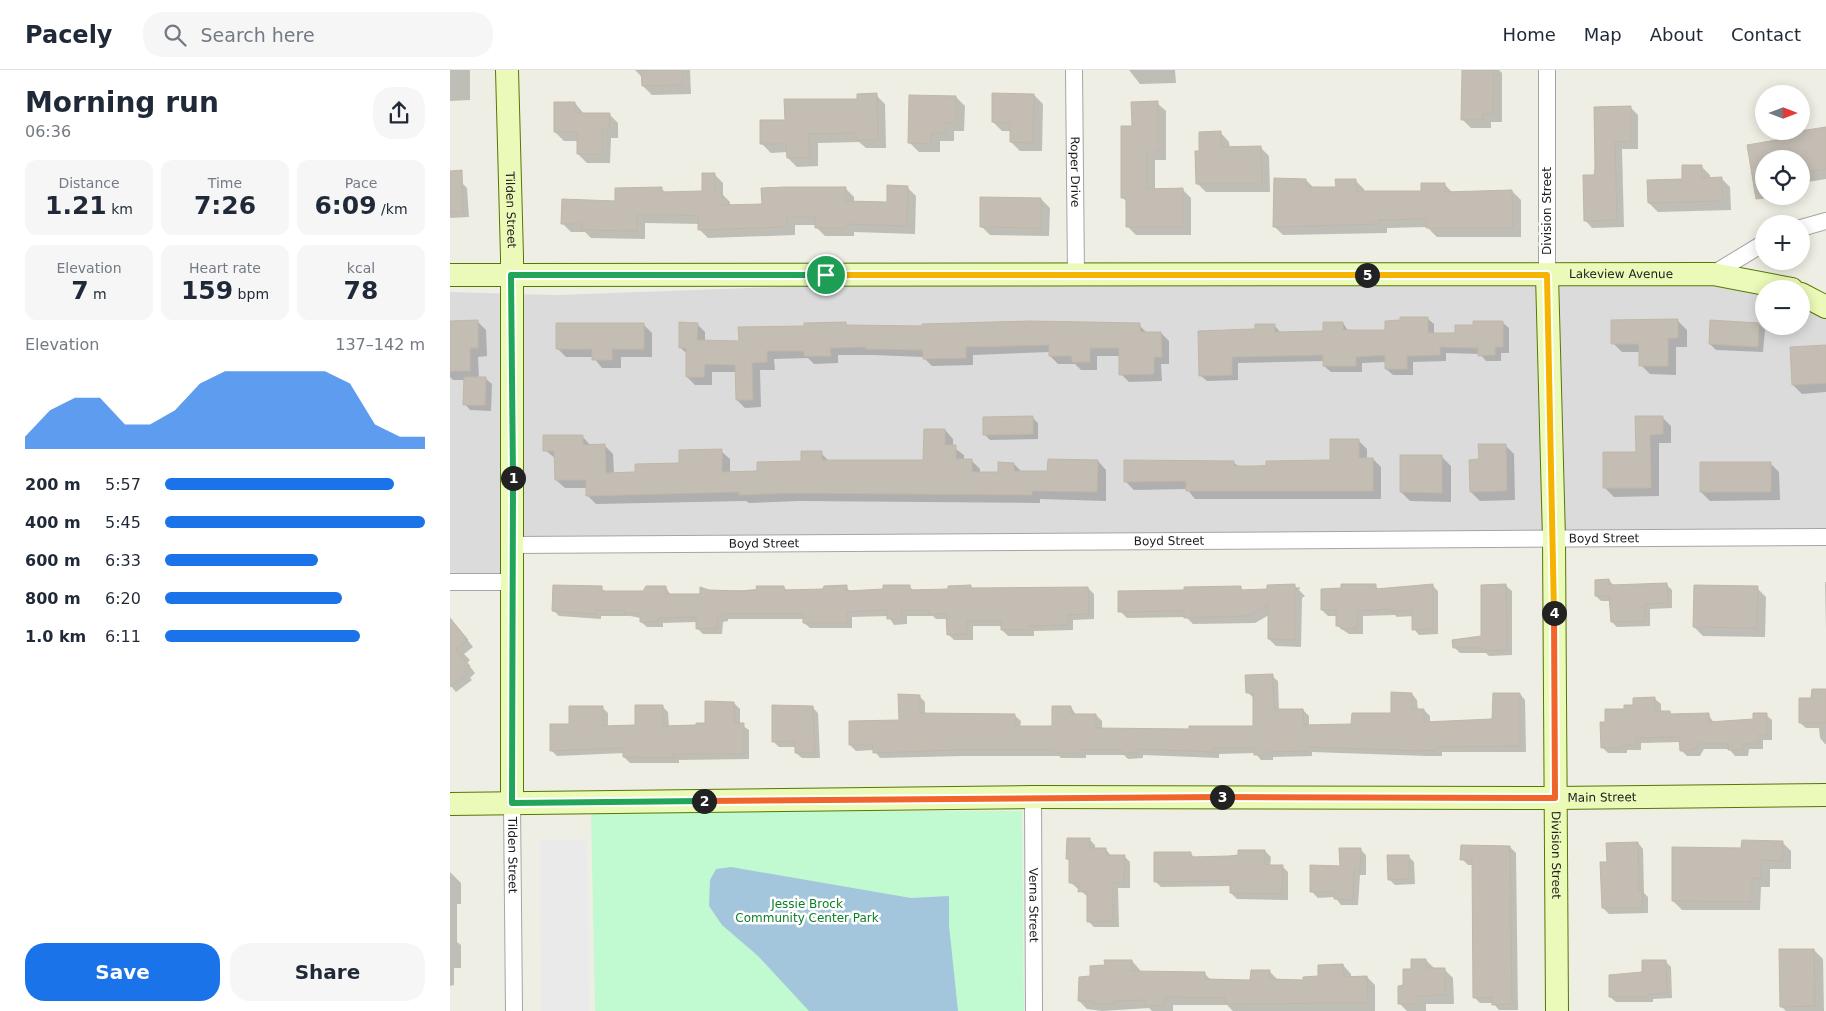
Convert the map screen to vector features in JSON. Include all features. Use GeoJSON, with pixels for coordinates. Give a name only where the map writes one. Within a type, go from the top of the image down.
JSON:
{"type":"FeatureCollection","features":[{"type":"Feature","properties":{"kind":"street","name":"Tilden Street"},"geometry":{"type":"LineString","coordinates":[[507,70],[511,275],[514,1011]]}},
{"type":"Feature","properties":{"kind":"street","name":"Roper Drive"},"geometry":{"type":"LineString","coordinates":[[1074,70],[1076,276]]}},
{"type":"Feature","properties":{"kind":"street","name":"Division Street"},"geometry":{"type":"LineString","coordinates":[[1547,70],[1547,275],[1554,539],[1557,1011]]}},
{"type":"Feature","properties":{"kind":"street"},"geometry":{"type":"LineString","coordinates":[[1810,225],[1826,221]]}},
{"type":"Feature","properties":{"kind":"street"},"geometry":{"type":"LineString","coordinates":[[1713,274],[1755,248]]}},
{"type":"Feature","properties":{"kind":"street","name":"Lakeview Avenue"},"geometry":{"type":"LineString","coordinates":[[450,275],[1713,274],[1755,282]]}},
{"type":"Feature","properties":{"kind":"street"},"geometry":{"type":"LineString","coordinates":[[1810,299],[1826,307]]}},
{"type":"Feature","properties":{"kind":"street","name":"Boyd Street"},"geometry":{"type":"LineString","coordinates":[[513,545],[1826,537]]}},
{"type":"Feature","properties":{"kind":"street"},"geometry":{"type":"LineString","coordinates":[[450,582],[513,582]]}},
{"type":"Feature","properties":{"kind":"street","name":"Main Street"},"geometry":{"type":"LineString","coordinates":[[450,804],[1034,797],[1555,798],[1826,795]]}},
{"type":"Feature","properties":{"kind":"street","name":"Verna Street"},"geometry":{"type":"LineString","coordinates":[[1034,797],[1034,1011]]}},
{"type":"Feature","properties":{"kind":"shaded area"},"geometry":{"type":"Polygon","coordinates":[[[1713,274],[1755,286],[1755,335],[1810,335],[1810,299],[1826,307],[1826,537],[514,545],[513,582],[450,582],[450,292],[557,295],[1076,276],[1713,274]]]}},
{"type":"Feature","properties":{"kind":"shaded area"},"geometry":{"type":"Polygon","coordinates":[[[540,840],[587,840],[589,1011],[541,1011],[540,840]]]}},
{"type":"Feature","properties":{"kind":"green space","name":"Jessie Brock Community Center Park"},"geometry":{"type":"Polygon","coordinates":[[[591,811],[1022,811],[1024,1011],[595,1011],[591,811]]]}},
{"type":"Feature","properties":{"kind":"water"},"geometry":{"type":"Polygon","coordinates":[[[731,867],[911,898],[949,896],[949,925],[958,1011],[809,1011],[758,956],[722,925],[709,906],[710,880],[716,869],[731,867]]]}},
{"type":"Feature","properties":{"kind":"building"},"geometry":{"type":"Polygon","coordinates":[[[641,70],[682,70],[682,85],[642,86],[641,70]]]}},
{"type":"Feature","properties":{"kind":"building"},"geometry":{"type":"Polygon","coordinates":[[[1462,70],[1494,70],[1493,114],[1483,114],[1482,120],[1461,120],[1462,70]]]}},
{"type":"Feature","properties":{"kind":"building"},"geometry":{"type":"Polygon","coordinates":[[[877,93],[878,140],[856,140],[856,133],[809,134],[810,158],[787,158],[786,144],[760,144],[760,120],[785,120],[784,99],[857,99],[857,94],[877,93]]]}},
{"type":"Feature","properties":{"kind":"building"},"geometry":{"type":"Polygon","coordinates":[[[992,93],[1034,94],[1033,143],[1010,142],[1010,123],[992,122],[992,93]]]}},
{"type":"Feature","properties":{"kind":"building"},"geometry":{"type":"Polygon","coordinates":[[[909,95],[956,96],[956,123],[946,123],[946,133],[932,133],[931,144],[908,143],[909,95]]]}},
{"type":"Feature","properties":{"kind":"building"},"geometry":{"type":"Polygon","coordinates":[[[1158,101],[1158,152],[1147,152],[1147,189],[1183,188],[1183,227],[1126,227],[1126,198],[1121,198],[1121,126],[1132,126],[1131,102],[1158,101]]]}},
{"type":"Feature","properties":{"kind":"building"},"geometry":{"type":"Polygon","coordinates":[[[554,102],[575,102],[575,113],[610,113],[609,129],[602,129],[602,154],[577,154],[577,132],[554,132],[554,102]]]}},
{"type":"Feature","properties":{"kind":"building"},"geometry":{"type":"Polygon","coordinates":[[[1631,106],[1631,142],[1615,142],[1617,220],[1584,221],[1583,175],[1594,175],[1595,168],[1594,107],[1631,106]]]}},
{"type":"Feature","properties":{"kind":"building"},"geometry":{"type":"Polygon","coordinates":[[[1826,127],[1826,169],[1810,172],[1810,150],[1755,150],[1755,193],[1747,145],[1776,140],[1810,140],[1810,129],[1826,127]]]}},
{"type":"Feature","properties":{"kind":"building"},"geometry":{"type":"Polygon","coordinates":[[[1221,131],[1221,147],[1261,146],[1262,184],[1196,184],[1195,151],[1199,151],[1199,132],[1221,131]]]}},
{"type":"Feature","properties":{"kind":"building"},"geometry":{"type":"Polygon","coordinates":[[[1682,165],[1702,165],[1702,178],[1722,177],[1722,201],[1648,203],[1647,180],[1682,179],[1682,165]]]}},
{"type":"Feature","properties":{"kind":"building"},"geometry":{"type":"Polygon","coordinates":[[[462,170],[463,212],[450,212],[450,171],[462,170]]]}},
{"type":"Feature","properties":{"kind":"building"},"geometry":{"type":"Polygon","coordinates":[[[702,173],[715,173],[715,192],[722,192],[722,205],[762,204],[761,188],[786,187],[846,187],[846,201],[887,202],[887,185],[908,186],[907,226],[846,224],[846,228],[815,228],[815,217],[787,217],[787,227],[698,230],[698,216],[678,215],[637,215],[637,231],[581,230],[582,224],[561,224],[562,199],[615,201],[615,188],[662,187],[662,192],[702,191],[702,173]]]}},
{"type":"Feature","properties":{"kind":"building"},"geometry":{"type":"Polygon","coordinates":[[[1274,178],[1306,179],[1306,187],[1336,187],[1335,179],[1356,179],[1356,191],[1421,191],[1421,183],[1445,183],[1445,192],[1512,190],[1513,228],[1426,228],[1426,219],[1379,220],[1379,224],[1273,227],[1274,178]]]}},
{"type":"Feature","properties":{"kind":"building"},"geometry":{"type":"Polygon","coordinates":[[[980,197],[1041,198],[1041,228],[980,227],[980,197]]]}},
{"type":"Feature","properties":{"kind":"building"},"geometry":{"type":"Polygon","coordinates":[[[1400,317],[1428,317],[1428,333],[1455,333],[1455,325],[1473,325],[1473,321],[1503,321],[1503,347],[1495,347],[1495,355],[1478,356],[1478,348],[1440,347],[1440,355],[1407,356],[1407,369],[1385,369],[1385,355],[1356,357],[1356,366],[1323,366],[1323,355],[1232,357],[1232,375],[1199,376],[1198,331],[1255,329],[1255,324],[1275,324],[1275,332],[1323,331],[1323,322],[1343,322],[1343,330],[1385,330],[1385,321],[1400,320],[1400,317]]]}},
{"type":"Feature","properties":{"kind":"building"},"geometry":{"type":"Polygon","coordinates":[[[1678,319],[1678,338],[1668,338],[1668,366],[1639,366],[1639,344],[1611,344],[1611,320],[1678,319]]]}},
{"type":"Feature","properties":{"kind":"building"},"geometry":{"type":"Polygon","coordinates":[[[478,320],[478,348],[470,348],[470,371],[450,371],[450,321],[478,320]]]}},
{"type":"Feature","properties":{"kind":"building"},"geometry":{"type":"Polygon","coordinates":[[[1710,320],[1755,323],[1755,335],[1758,335],[1758,347],[1709,344],[1710,320]]]}},
{"type":"Feature","properties":{"kind":"building"},"geometry":{"type":"Polygon","coordinates":[[[1030,321],[1140,323],[1140,332],[1161,332],[1162,357],[1154,357],[1154,374],[1119,375],[1119,348],[1090,348],[1090,362],[1072,362],[1072,356],[1049,356],[1049,345],[966,347],[966,358],[923,359],[923,350],[866,349],[866,347],[830,348],[831,356],[804,356],[804,351],[767,351],[767,362],[752,363],[753,400],[736,400],[735,365],[705,364],[704,377],[686,377],[686,348],[679,348],[679,322],[698,323],[697,340],[739,341],[738,327],[804,326],[804,323],[846,322],[846,325],[922,326],[922,324],[1030,321]]]}},
{"type":"Feature","properties":{"kind":"building"},"geometry":{"type":"Polygon","coordinates":[[[556,323],[644,323],[644,349],[612,349],[612,360],[592,360],[592,349],[556,349],[556,323]]]}},
{"type":"Feature","properties":{"kind":"building"},"geometry":{"type":"Polygon","coordinates":[[[1826,345],[1826,383],[1792,385],[1790,347],[1826,345]]]}},
{"type":"Feature","properties":{"kind":"building"},"geometry":{"type":"Polygon","coordinates":[[[464,377],[486,377],[485,405],[463,405],[464,377]]]}},
{"type":"Feature","properties":{"kind":"building"},"geometry":{"type":"Polygon","coordinates":[[[1033,416],[1033,434],[983,435],[983,417],[1033,416]]]}},
{"type":"Feature","properties":{"kind":"building"},"geometry":{"type":"Polygon","coordinates":[[[1635,416],[1663,416],[1663,434],[1650,435],[1651,488],[1603,488],[1603,452],[1636,452],[1635,416]]]}},
{"type":"Feature","properties":{"kind":"building"},"geometry":{"type":"Polygon","coordinates":[[[924,429],[945,429],[945,445],[956,445],[956,459],[972,459],[972,472],[998,472],[998,462],[1014,463],[1014,471],[1047,471],[1048,459],[1098,460],[1097,492],[1032,491],[1032,495],[789,493],[739,495],[739,492],[586,496],[586,480],[555,480],[554,451],[543,451],[543,435],[583,435],[583,445],[605,444],[606,473],[635,472],[635,464],[679,463],[679,450],[722,449],[722,472],[757,471],[757,462],[801,461],[801,451],[822,451],[822,460],[923,460],[924,429]]]}},
{"type":"Feature","properties":{"kind":"building"},"geometry":{"type":"Polygon","coordinates":[[[1330,439],[1359,439],[1359,458],[1373,458],[1373,491],[1186,491],[1186,481],[1124,482],[1124,460],[1234,461],[1234,466],[1266,466],[1266,461],[1330,460],[1330,439]]]}},
{"type":"Feature","properties":{"kind":"building"},"geometry":{"type":"Polygon","coordinates":[[[1478,444],[1506,444],[1507,491],[1470,492],[1469,460],[1479,459],[1478,444]]]}},
{"type":"Feature","properties":{"kind":"building"},"geometry":{"type":"Polygon","coordinates":[[[1400,455],[1442,455],[1442,493],[1400,492],[1400,455]]]}},
{"type":"Feature","properties":{"kind":"building"},"geometry":{"type":"Polygon","coordinates":[[[1700,462],[1771,462],[1771,492],[1700,492],[1700,462]]]}},
{"type":"Feature","properties":{"kind":"building"},"geometry":{"type":"Polygon","coordinates":[[[1609,579],[1610,585],[1667,583],[1668,603],[1645,604],[1645,621],[1611,622],[1609,596],[1595,596],[1595,580],[1609,579]]]}},
{"type":"Feature","properties":{"kind":"building"},"geometry":{"type":"Polygon","coordinates":[[[1295,584],[1295,588],[1300,588],[1295,591],[1295,640],[1268,639],[1268,605],[1247,616],[1184,618],[1184,611],[1118,612],[1118,591],[1184,590],[1184,587],[1241,586],[1241,590],[1267,589],[1267,585],[1295,584]]]}},
{"type":"Feature","properties":{"kind":"building"},"geometry":{"type":"Polygon","coordinates":[[[1341,584],[1376,584],[1376,589],[1433,584],[1433,629],[1412,630],[1412,611],[1390,611],[1390,609],[1358,611],[1357,628],[1341,629],[1342,626],[1336,626],[1336,610],[1321,610],[1321,589],[1341,588],[1341,584]]]}},
{"type":"Feature","properties":{"kind":"building"},"geometry":{"type":"Polygon","coordinates":[[[1506,584],[1507,650],[1482,651],[1482,648],[1453,648],[1452,640],[1481,636],[1481,585],[1506,584]]]}},
{"type":"Feature","properties":{"kind":"building"},"geometry":{"type":"Polygon","coordinates":[[[553,585],[602,586],[602,591],[643,591],[646,586],[666,586],[666,594],[700,594],[700,587],[709,590],[757,590],[756,586],[784,586],[784,590],[823,589],[824,586],[847,585],[847,591],[883,589],[883,585],[910,585],[910,590],[948,589],[948,586],[971,585],[971,588],[1088,587],[1089,614],[1068,615],[1068,625],[1029,626],[1029,630],[1001,630],[1001,621],[967,621],[967,634],[947,635],[946,614],[929,614],[929,610],[901,610],[901,619],[887,619],[887,610],[847,612],[847,623],[803,623],[803,614],[723,614],[723,616],[718,616],[717,628],[696,629],[696,617],[658,618],[658,622],[640,622],[640,613],[624,613],[625,610],[596,610],[595,614],[552,611],[553,585]]]}},
{"type":"Feature","properties":{"kind":"building"},"geometry":{"type":"Polygon","coordinates":[[[1694,585],[1758,586],[1757,628],[1693,627],[1694,585]]]}},
{"type":"Feature","properties":{"kind":"building"},"geometry":{"type":"Polygon","coordinates":[[[450,618],[468,640],[456,650],[470,666],[465,671],[467,674],[450,687],[450,618]]]}},
{"type":"Feature","properties":{"kind":"building"},"geometry":{"type":"Polygon","coordinates":[[[1273,674],[1274,709],[1303,709],[1304,725],[1351,724],[1352,713],[1391,713],[1391,692],[1412,693],[1412,709],[1424,709],[1424,722],[1492,719],[1493,693],[1520,693],[1520,746],[1437,747],[1437,750],[1421,751],[1307,747],[1307,751],[1267,752],[1267,755],[1254,755],[1254,748],[1214,748],[1214,752],[1137,749],[1137,753],[1121,753],[1121,750],[1080,750],[1080,753],[1054,753],[1054,750],[957,750],[873,753],[873,745],[849,745],[849,721],[899,720],[898,694],[920,695],[920,713],[1015,714],[1015,726],[1052,726],[1052,706],[1071,706],[1071,714],[1096,714],[1096,728],[1189,729],[1189,726],[1253,726],[1253,693],[1246,693],[1245,675],[1273,674]]]}},
{"type":"Feature","properties":{"kind":"building"},"geometry":{"type":"Polygon","coordinates":[[[1812,689],[1826,689],[1826,723],[1799,723],[1799,698],[1811,698],[1812,689]]]}},
{"type":"Feature","properties":{"kind":"building"},"geometry":{"type":"Polygon","coordinates":[[[1655,697],[1655,711],[1670,711],[1670,714],[1709,713],[1709,722],[1753,719],[1753,713],[1767,713],[1767,735],[1758,735],[1758,744],[1743,744],[1743,750],[1728,750],[1728,744],[1698,744],[1694,750],[1680,751],[1679,737],[1636,738],[1635,745],[1622,745],[1622,748],[1601,748],[1600,722],[1605,722],[1605,709],[1624,709],[1624,705],[1633,705],[1633,698],[1655,697]]]}},
{"type":"Feature","properties":{"kind":"building"},"geometry":{"type":"Polygon","coordinates":[[[705,701],[734,702],[735,723],[744,723],[744,754],[673,754],[674,758],[623,757],[623,748],[550,751],[550,724],[569,724],[569,706],[603,706],[603,726],[635,725],[635,705],[663,705],[663,726],[696,725],[696,723],[705,723],[705,701]]]}},
{"type":"Feature","properties":{"kind":"building"},"geometry":{"type":"Polygon","coordinates":[[[772,705],[813,706],[815,753],[795,753],[795,741],[772,742],[772,705]]]}},
{"type":"Feature","properties":{"kind":"building"},"geometry":{"type":"Polygon","coordinates":[[[1067,838],[1090,838],[1090,848],[1106,848],[1106,855],[1125,855],[1124,883],[1113,883],[1113,921],[1087,922],[1087,891],[1078,892],[1079,883],[1069,883],[1069,859],[1066,859],[1067,838]]]}},
{"type":"Feature","properties":{"kind":"building"},"geometry":{"type":"Polygon","coordinates":[[[1742,840],[1783,841],[1782,861],[1761,860],[1761,879],[1752,878],[1752,902],[1672,901],[1672,847],[1741,848],[1742,840]]]}},
{"type":"Feature","properties":{"kind":"building"},"geometry":{"type":"Polygon","coordinates":[[[1638,842],[1639,890],[1643,890],[1642,908],[1602,908],[1600,862],[1607,862],[1606,843],[1638,842]]]}},
{"type":"Feature","properties":{"kind":"building"},"geometry":{"type":"Polygon","coordinates":[[[1461,845],[1510,846],[1512,1004],[1492,1005],[1492,997],[1473,998],[1472,860],[1460,860],[1461,845]]]}},
{"type":"Feature","properties":{"kind":"building"},"geometry":{"type":"Polygon","coordinates":[[[1339,848],[1361,848],[1360,870],[1354,870],[1353,900],[1334,899],[1334,892],[1310,892],[1310,865],[1340,866],[1339,848]]]}},
{"type":"Feature","properties":{"kind":"building"},"geometry":{"type":"Polygon","coordinates":[[[1238,850],[1265,850],[1265,865],[1283,865],[1282,894],[1230,893],[1230,881],[1154,882],[1154,852],[1191,852],[1191,857],[1238,855],[1238,850]]]}},
{"type":"Feature","properties":{"kind":"building"},"geometry":{"type":"Polygon","coordinates":[[[1387,855],[1409,855],[1409,879],[1388,880],[1387,855]]]}},
{"type":"Feature","properties":{"kind":"building"},"geometry":{"type":"Polygon","coordinates":[[[1779,949],[1814,949],[1815,1006],[1780,1007],[1779,949]]]}},
{"type":"Feature","properties":{"kind":"building"},"geometry":{"type":"Polygon","coordinates":[[[1411,959],[1426,959],[1426,968],[1445,968],[1445,995],[1418,996],[1418,1004],[1398,1004],[1398,986],[1403,985],[1403,969],[1411,969],[1411,959]]]}},
{"type":"Feature","properties":{"kind":"building"},"geometry":{"type":"Polygon","coordinates":[[[1104,960],[1132,960],[1132,971],[1205,972],[1205,979],[1250,980],[1251,970],[1270,970],[1270,979],[1303,980],[1303,977],[1318,976],[1318,965],[1343,964],[1344,977],[1367,976],[1368,1003],[1225,1004],[1225,998],[1165,997],[1165,1006],[1145,1006],[1145,1000],[1114,1001],[1113,1004],[1094,1004],[1094,1001],[1078,1001],[1079,977],[1090,976],[1090,966],[1105,965],[1104,960]]]}},
{"type":"Feature","properties":{"kind":"building"},"geometry":{"type":"Polygon","coordinates":[[[1642,960],[1666,960],[1667,993],[1648,994],[1647,997],[1609,997],[1609,975],[1642,972],[1642,960]]]}},
{"type":"Feature","properties":{"kind":"route"},"geometry":{"type":"LineString","coordinates":[[511,275],[826,275],[1547,275],[1554,539],[1555,798],[1034,797],[512,803],[513,412],[511,275]]}}]}
